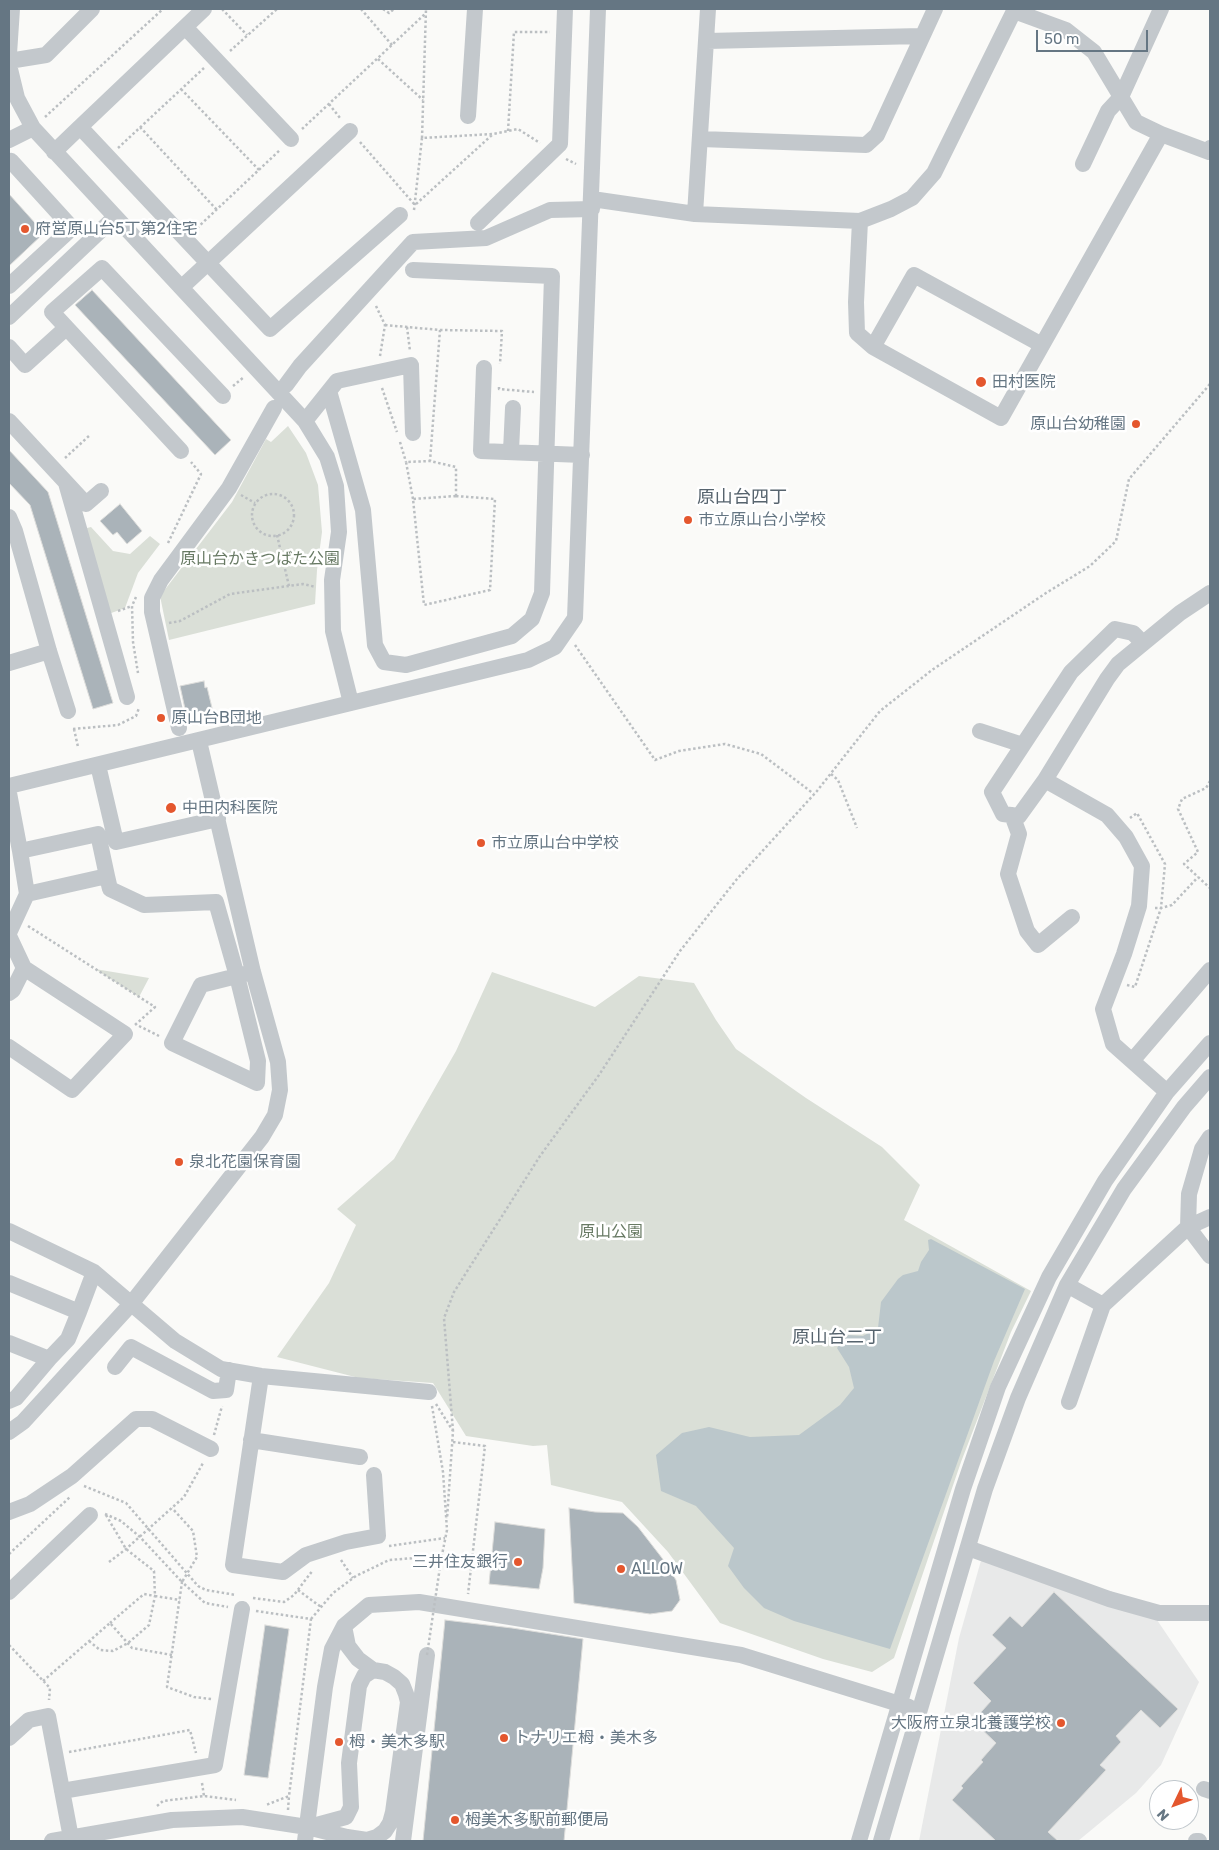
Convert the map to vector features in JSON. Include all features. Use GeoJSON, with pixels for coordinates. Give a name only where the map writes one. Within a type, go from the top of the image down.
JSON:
{"type":"FeatureCollection","features":[{"type":"Feature","properties":{"kind":"street"},"geometry":{"type":"LineString","coordinates":[[9,54],[12,9]]}},
{"type":"Feature","properties":{"kind":"street"},"geometry":{"type":"LineString","coordinates":[[92,9],[46,55],[9,63],[17,98],[33,128],[54,152],[305,421],[327,458],[336,486],[339,532],[332,580],[333,631],[351,702]]}},
{"type":"Feature","properties":{"kind":"street"},"geometry":{"type":"LineString","coordinates":[[54,152],[204,9]]}},
{"type":"Feature","properties":{"kind":"street"},"geometry":{"type":"LineString","coordinates":[[468,116],[475,9]]}},
{"type":"Feature","properties":{"kind":"street"},"geometry":{"type":"LineString","coordinates":[[478,223],[560,144],[565,9]]}},
{"type":"Feature","properties":{"kind":"street"},"geometry":{"type":"LineString","coordinates":[[9,786],[528,660],[555,647],[575,618],[598,9]]}},
{"type":"Feature","properties":{"kind":"street"},"geometry":{"type":"LineString","coordinates":[[695,214],[708,9]]}},
{"type":"Feature","properties":{"kind":"street"},"geometry":{"type":"LineString","coordinates":[[701,139],[866,144],[876,135],[935,9]]}},
{"type":"Feature","properties":{"kind":"street"},"geometry":{"type":"LineString","coordinates":[[1083,164],[1108,111],[1121,97],[1161,9]]}},
{"type":"Feature","properties":{"kind":"street"},"geometry":{"type":"LineString","coordinates":[[286,385],[300,366],[413,242],[486,238],[550,210],[592,204],[695,214],[860,220],[891,209],[912,198],[934,173],[1014,10],[1066,30],[1094,52],[1136,122],[1161,134],[1210,151]]}},
{"type":"Feature","properties":{"kind":"street"},"geometry":{"type":"LineString","coordinates":[[185,27],[291,139]]}},
{"type":"Feature","properties":{"kind":"street"},"geometry":{"type":"LineString","coordinates":[[707,41],[921,36]]}},
{"type":"Feature","properties":{"kind":"street"},"geometry":{"type":"LineString","coordinates":[[80,127],[184,240],[270,329],[407,214]]}},
{"type":"Feature","properties":{"kind":"street"},"geometry":{"type":"LineString","coordinates":[[9,140],[33,128]]}},
{"type":"Feature","properties":{"kind":"street"},"geometry":{"type":"LineString","coordinates":[[182,287],[350,131]]}},
{"type":"Feature","properties":{"kind":"street"},"geometry":{"type":"LineString","coordinates":[[860,220],[856,302],[857,333],[873,347],[1001,418],[1161,134]]}},
{"type":"Feature","properties":{"kind":"street"},"geometry":{"type":"LineString","coordinates":[[9,162],[11,161],[72,228],[9,286]]}},
{"type":"Feature","properties":{"kind":"street"},"geometry":{"type":"LineString","coordinates":[[9,317],[115,217]]}},
{"type":"Feature","properties":{"kind":"street"},"geometry":{"type":"LineString","coordinates":[[181,451],[52,312],[102,268],[223,396]]}},
{"type":"Feature","properties":{"kind":"street"},"geometry":{"type":"LineString","coordinates":[[329,391],[363,510],[374,645],[384,662],[406,665],[512,636],[532,619],[542,593],[552,276],[413,270]]}},
{"type":"Feature","properties":{"kind":"street"},"geometry":{"type":"LineString","coordinates":[[873,347],[914,275],[1042,345]]}},
{"type":"Feature","properties":{"kind":"street"},"geometry":{"type":"LineString","coordinates":[[9,347],[25,365],[66,328]]}},
{"type":"Feature","properties":{"kind":"street"},"geometry":{"type":"LineString","coordinates":[[305,421],[337,380],[412,365],[413,433]]}},
{"type":"Feature","properties":{"kind":"street"},"geometry":{"type":"LineString","coordinates":[[484,368],[481,451],[582,455]]}},
{"type":"Feature","properties":{"kind":"street"},"geometry":{"type":"LineString","coordinates":[[179,728],[152,612],[146,594],[161,580],[229,488],[274,408]]}},
{"type":"Feature","properties":{"kind":"street"},"geometry":{"type":"LineString","coordinates":[[511,452],[513,408]]}},
{"type":"Feature","properties":{"kind":"street"},"geometry":{"type":"LineString","coordinates":[[9,421],[86,504],[100,491]]}},
{"type":"Feature","properties":{"kind":"street"},"geometry":{"type":"LineString","coordinates":[[66,483],[127,697]]}},
{"type":"Feature","properties":{"kind":"street"},"geometry":{"type":"LineString","coordinates":[[11,528],[68,711]]}},
{"type":"Feature","properties":{"kind":"street"},"geometry":{"type":"LineString","coordinates":[[1143,643],[1134,633],[1115,629],[1071,672],[992,792],[1003,814],[1019,816],[1045,780],[1118,664],[1180,613],[1210,593]]}},
{"type":"Feature","properties":{"kind":"street"},"geometry":{"type":"LineString","coordinates":[[9,662],[49,651]]}},
{"type":"Feature","properties":{"kind":"street"},"geometry":{"type":"LineString","coordinates":[[980,731],[1023,745]]}},
{"type":"Feature","properties":{"kind":"street"},"geometry":{"type":"LineString","coordinates":[[9,1432],[29,1416],[131,1304],[262,1137],[275,1115],[280,1090],[278,1062],[254,972],[199,741]]}},
{"type":"Feature","properties":{"kind":"street"},"geometry":{"type":"LineString","coordinates":[[98,765],[116,842],[218,819]]}},
{"type":"Feature","properties":{"kind":"street"},"geometry":{"type":"LineString","coordinates":[[1045,780],[1108,815],[1126,837],[1142,866],[1139,906],[1124,954],[1103,1009],[1113,1044],[1167,1092]]}},
{"type":"Feature","properties":{"kind":"street"},"geometry":{"type":"LineString","coordinates":[[9,794],[27,894],[11,929],[24,968],[130,1029],[72,1090],[9,1048]]}},
{"type":"Feature","properties":{"kind":"street"},"geometry":{"type":"LineString","coordinates":[[1012,815],[1019,834],[1008,874],[1027,930],[1038,945],[1072,917]]}},
{"type":"Feature","properties":{"kind":"street"},"geometry":{"type":"LineString","coordinates":[[20,851],[98,834],[110,889],[144,905],[216,902],[237,976],[258,1060],[257,1083],[172,1043],[201,985],[237,976],[254,972]]}},
{"type":"Feature","properties":{"kind":"street"},"geometry":{"type":"LineString","coordinates":[[27,894],[107,876]]}},
{"type":"Feature","properties":{"kind":"street"},"geometry":{"type":"LineString","coordinates":[[9,994],[24,968]]}},
{"type":"Feature","properties":{"kind":"street"},"geometry":{"type":"LineString","coordinates":[[1132,1061],[1210,970]]}},
{"type":"Feature","properties":{"kind":"street"},"geometry":{"type":"LineString","coordinates":[[858,1841],[963,1489],[998,1387],[1049,1277],[1105,1181],[1167,1092],[1210,1043]]}},
{"type":"Feature","properties":{"kind":"street"},"geometry":{"type":"LineString","coordinates":[[880,1841],[985,1489],[1018,1398],[1067,1285],[1124,1189],[1184,1107],[1210,1076]]}},
{"type":"Feature","properties":{"kind":"street"},"geometry":{"type":"LineString","coordinates":[[1210,1137],[1202,1149],[1189,1194],[1188,1227],[1210,1256]]}},
{"type":"Feature","properties":{"kind":"street"},"geometry":{"type":"LineString","coordinates":[[1069,1402],[1103,1305],[1188,1227],[1210,1218]]}},
{"type":"Feature","properties":{"kind":"street"},"geometry":{"type":"LineString","coordinates":[[9,1231],[94,1272],[174,1341],[221,1369],[262,1376],[429,1392]]}},
{"type":"Feature","properties":{"kind":"street"},"geometry":{"type":"LineString","coordinates":[[9,1401],[16,1398],[68,1339],[94,1272]]}},
{"type":"Feature","properties":{"kind":"street"},"geometry":{"type":"LineString","coordinates":[[9,1283],[79,1312]]}},
{"type":"Feature","properties":{"kind":"street"},"geometry":{"type":"LineString","coordinates":[[1067,1285],[1103,1305]]}},
{"type":"Feature","properties":{"kind":"street"},"geometry":{"type":"LineString","coordinates":[[9,1343],[48,1360]]}},
{"type":"Feature","properties":{"kind":"street"},"geometry":{"type":"LineString","coordinates":[[115,1368],[131,1347],[213,1391],[226,1390],[229,1370]]}},
{"type":"Feature","properties":{"kind":"street"},"geometry":{"type":"LineString","coordinates":[[262,1376],[233,1565],[283,1572],[306,1555],[346,1542],[378,1536],[374,1475]]}},
{"type":"Feature","properties":{"kind":"street"},"geometry":{"type":"LineString","coordinates":[[9,1512],[30,1504],[72,1476],[136,1419],[152,1419],[211,1449]]}},
{"type":"Feature","properties":{"kind":"street"},"geometry":{"type":"LineString","coordinates":[[251,1440],[360,1457]]}},
{"type":"Feature","properties":{"kind":"street"},"geometry":{"type":"LineString","coordinates":[[9,1592],[98,1514]]}},
{"type":"Feature","properties":{"kind":"street"},"geometry":{"type":"LineString","coordinates":[[968,1548],[1109,1599],[1158,1613],[1210,1613]]}},
{"type":"Feature","properties":{"kind":"street"},"geometry":{"type":"LineString","coordinates":[[306,1834],[325,1687],[332,1648],[344,1626],[369,1605],[419,1602],[741,1655],[919,1709]]}},
{"type":"Feature","properties":{"kind":"street"},"geometry":{"type":"LineString","coordinates":[[62,1791],[215,1765],[242,1609]]}},
{"type":"Feature","properties":{"kind":"street"},"geometry":{"type":"LineString","coordinates":[[52,1841],[172,1820],[242,1817],[306,1834],[367,1840],[377,1837],[385,1831],[390,1823],[393,1812],[408,1702],[402,1684],[394,1677],[385,1672],[373,1670],[358,1659],[348,1646],[344,1626]]}},
{"type":"Feature","properties":{"kind":"street"},"geometry":{"type":"LineString","coordinates":[[403,1841],[427,1656]]}},
{"type":"Feature","properties":{"kind":"street"},"geometry":{"type":"LineString","coordinates":[[306,1834],[346,1816],[351,1807],[349,1763],[359,1686],[364,1676],[373,1670]]}},
{"type":"Feature","properties":{"kind":"street"},"geometry":{"type":"LineString","coordinates":[[9,1738],[29,1720],[48,1716],[71,1838]]}},
{"type":"Feature","properties":{"kind":"path"},"geometry":{"type":"LineString","coordinates":[[33,128],[163,9]]}},
{"type":"Feature","properties":{"kind":"path"},"geometry":{"type":"LineString","coordinates":[[222,9],[247,35]]}},
{"type":"Feature","properties":{"kind":"path"},"geometry":{"type":"LineString","coordinates":[[108,157],[181,89],[276,9]]}},
{"type":"Feature","properties":{"kind":"path"},"geometry":{"type":"LineString","coordinates":[[361,9],[392,45]]}},
{"type":"Feature","properties":{"kind":"path"},"geometry":{"type":"LineString","coordinates":[[383,9],[389,13],[394,9]]}},
{"type":"Feature","properties":{"kind":"path"},"geometry":{"type":"LineString","coordinates":[[415,204],[422,138],[426,9]]}},
{"type":"Feature","properties":{"kind":"path"},"geometry":{"type":"LineString","coordinates":[[184,240],[426,13]]}},
{"type":"Feature","properties":{"kind":"path"},"geometry":{"type":"LineString","coordinates":[[508,131],[514,32],[564,32]]}},
{"type":"Feature","properties":{"kind":"path"},"geometry":{"type":"LineString","coordinates":[[377,59],[423,100]]}},
{"type":"Feature","properties":{"kind":"path"},"geometry":{"type":"LineString","coordinates":[[181,89],[259,170]]}},
{"type":"Feature","properties":{"kind":"path"},"geometry":{"type":"LineString","coordinates":[[329,104],[350,131],[415,204]]}},
{"type":"Feature","properties":{"kind":"path"},"geometry":{"type":"LineString","coordinates":[[140,127],[217,210]]}},
{"type":"Feature","properties":{"kind":"path"},"geometry":{"type":"LineString","coordinates":[[422,138],[493,134],[518,129],[593,174]]}},
{"type":"Feature","properties":{"kind":"path"},"geometry":{"type":"LineString","coordinates":[[407,214],[415,204],[493,134]]}},
{"type":"Feature","properties":{"kind":"path"},"geometry":{"type":"LineString","coordinates":[[407,326],[412,365]]}},
{"type":"Feature","properties":{"kind":"path"},"geometry":{"type":"LineString","coordinates":[[223,396],[255,367]]}},
{"type":"Feature","properties":{"kind":"path"},"geometry":{"type":"LineString","coordinates":[[427,1656],[440,1560],[447,1530],[453,1431],[444,1318],[454,1292],[540,1156],[599,1075],[680,951],[737,878],[814,794],[880,711],[940,665],[1046,593],[1090,566],[1116,541],[1129,479],[1210,384]]}},
{"type":"Feature","properties":{"kind":"path"},"geometry":{"type":"LineString","coordinates":[[72,451],[90,435]]}},
{"type":"Feature","properties":{"kind":"path"},"geometry":{"type":"LineString","coordinates":[[164,551],[200,474],[181,451]]}},
{"type":"Feature","properties":{"kind":"path"},"geometry":{"type":"LineString","coordinates":[[413,499],[456,496],[495,499],[490,590],[424,605],[413,499],[406,462],[430,461],[456,467],[456,496]]}},
{"type":"Feature","properties":{"kind":"path"},"geometry":{"type":"LineString","coordinates":[[270,494],[277,494],[283,497],[292,507],[294,513],[290,526],[286,531],[277,535],[267,535],[261,532],[253,521],[252,514],[255,503],[270,494]]}},
{"type":"Feature","properties":{"kind":"path"},"geometry":{"type":"LineString","coordinates":[[277,535],[289,586]]}},
{"type":"Feature","properties":{"kind":"path"},"geometry":{"type":"LineString","coordinates":[[155,626],[180,621],[230,594],[303,584],[316,587]]}},
{"type":"Feature","properties":{"kind":"path"},"geometry":{"type":"LineString","coordinates":[[103,616],[132,606],[146,594]]}},
{"type":"Feature","properties":{"kind":"path"},"geometry":{"type":"LineString","coordinates":[[132,606],[146,594]]}},
{"type":"Feature","properties":{"kind":"path"},"geometry":{"type":"LineString","coordinates":[[566,632],[655,760],[679,751],[725,744],[761,754],[814,794]]}},
{"type":"Feature","properties":{"kind":"path"},"geometry":{"type":"LineString","coordinates":[[68,711],[78,747]]}},
{"type":"Feature","properties":{"kind":"path"},"geometry":{"type":"LineString","coordinates":[[831,774],[838,780],[857,828]]}},
{"type":"Feature","properties":{"kind":"path"},"geometry":{"type":"LineString","coordinates":[[1210,781],[1206,788],[1182,799],[1178,809],[1198,852],[1184,864],[1210,888]]}},
{"type":"Feature","properties":{"kind":"path"},"geometry":{"type":"LineString","coordinates":[[1139,906],[1162,908],[1172,906],[1198,877]]}},
{"type":"Feature","properties":{"kind":"path"},"geometry":{"type":"LineString","coordinates":[[11,929],[155,1007],[130,1029]]}},
{"type":"Feature","properties":{"kind":"path"},"geometry":{"type":"LineString","coordinates":[[130,1029],[172,1043]]}},
{"type":"Feature","properties":{"kind":"path"},"geometry":{"type":"LineString","coordinates":[[109,1562],[126,1550],[184,1497],[211,1449],[226,1390]]}},
{"type":"Feature","properties":{"kind":"path"},"geometry":{"type":"LineString","coordinates":[[429,1392],[453,1431]]}},
{"type":"Feature","properties":{"kind":"path"},"geometry":{"type":"LineString","coordinates":[[429,1392],[443,1472],[447,1530]]}},
{"type":"Feature","properties":{"kind":"path"},"geometry":{"type":"LineString","coordinates":[[453,1442],[485,1446],[466,1610]]}},
{"type":"Feature","properties":{"kind":"path"},"geometry":{"type":"LineString","coordinates":[[98,1514],[122,1521],[140,1537],[182,1582],[197,1557],[193,1532],[172,1508]]}},
{"type":"Feature","properties":{"kind":"path"},"geometry":{"type":"LineString","coordinates":[[89,1641],[100,1650],[113,1651],[128,1643],[149,1625],[155,1596],[154,1571],[126,1550],[98,1514]]}},
{"type":"Feature","properties":{"kind":"path"},"geometry":{"type":"LineString","coordinates":[[311,1618],[333,1593],[353,1578],[389,1560],[441,1556]]}},
{"type":"Feature","properties":{"kind":"path"},"geometry":{"type":"LineString","coordinates":[[339,1558],[353,1578]]}},
{"type":"Feature","properties":{"kind":"path"},"geometry":{"type":"LineString","coordinates":[[298,1589],[321,1607]]}},
{"type":"Feature","properties":{"kind":"path"},"geometry":{"type":"LineString","coordinates":[[43,1681],[144,1594],[180,1600]]}},
{"type":"Feature","properties":{"kind":"path"},"geometry":{"type":"LineString","coordinates":[[110,1622],[132,1648],[172,1655]]}},
{"type":"Feature","properties":{"kind":"path"},"geometry":{"type":"LineString","coordinates":[[9,1645],[50,1688],[48,1716]]}},
{"type":"Feature","properties":{"kind":"path"},"geometry":{"type":"LineString","coordinates":[[55,1754],[190,1730],[200,1767],[204,1796]]}},
{"type":"Feature","properties":{"kind":"shaded area"},"geometry":{"type":"Polygon","coordinates":[[[931,1239],[1025,1289],[994,1361],[890,1649],[794,1621],[764,1608],[744,1588],[728,1566],[734,1548],[696,1506],[661,1491],[656,1455],[682,1433],[709,1427],[750,1437],[799,1435],[840,1405],[854,1388],[849,1367],[837,1348],[847,1335],[863,1336],[878,1328],[881,1302],[898,1279],[903,1275],[918,1271],[921,1262],[929,1250],[928,1240],[931,1239]]]}},
{"type":"Feature","properties":{"kind":"shaded area","name":"大阪府立泉北養護学校"},"geometry":{"type":"Polygon","coordinates":[[[982,1557],[1157,1620],[1199,1682],[1161,1765],[1136,1793],[1078,1841],[919,1841],[959,1638],[982,1557]]]}},
{"type":"Feature","properties":{"kind":"green space","name":"原山台かきつばた公園"},"geometry":{"type":"Polygon","coordinates":[[[288,426],[306,453],[318,485],[322,532],[315,604],[169,640],[160,596],[232,502],[266,439],[271,442],[288,426]]]}},
{"type":"Feature","properties":{"kind":"green space"},"geometry":{"type":"Polygon","coordinates":[[[91,527],[113,551],[130,554],[150,536],[160,544],[138,573],[125,608],[103,616],[79,530],[91,527]]]}},
{"type":"Feature","properties":{"kind":"green space"},"geometry":{"type":"Polygon","coordinates":[[[95,969],[149,978],[139,997],[95,969]]]}},
{"type":"Feature","properties":{"kind":"green space","name":"原山公園"},"geometry":{"type":"Polygon","coordinates":[[[492,972],[595,1007],[639,976],[694,983],[736,1049],[806,1098],[882,1147],[920,1185],[904,1220],[1031,1291],[1011,1332],[961,1462],[894,1658],[872,1672],[823,1659],[720,1623],[668,1552],[622,1502],[551,1485],[547,1445],[533,1446],[466,1436],[433,1383],[359,1378],[277,1357],[329,1283],[356,1225],[337,1209],[394,1159],[456,1051],[492,972]]]}},
{"type":"Feature","properties":{"kind":"building","name":"府営原山台5丁第2住宅"},"geometry":{"type":"Polygon","coordinates":[[[9,194],[44,233],[9,266],[9,194]]]}},
{"type":"Feature","properties":{"kind":"building"},"geometry":{"type":"Polygon","coordinates":[[[92,290],[231,440],[215,455],[75,305],[92,290]]]}},
{"type":"Feature","properties":{"kind":"building"},"geometry":{"type":"Polygon","coordinates":[[[9,450],[48,492],[113,703],[93,709],[30,505],[9,483],[9,450]]]}},
{"type":"Feature","properties":{"kind":"building"},"geometry":{"type":"Polygon","coordinates":[[[120,504],[142,531],[127,544],[117,532],[113,535],[100,521],[120,504]]]}},
{"type":"Feature","properties":{"kind":"building"},"geometry":{"type":"Polygon","coordinates":[[[204,681],[213,712],[187,718],[180,686],[204,681]]]}},
{"type":"Feature","properties":{"kind":"building","name":"ALLOW"},"geometry":{"type":"Polygon","coordinates":[[[569,1508],[595,1512],[623,1513],[638,1527],[676,1580],[680,1600],[672,1611],[650,1614],[574,1603],[569,1508]]]}},
{"type":"Feature","properties":{"kind":"building","name":"三井住友銀行"},"geometry":{"type":"Polygon","coordinates":[[[495,1522],[545,1529],[543,1568],[539,1589],[489,1584],[495,1522]]]}},
{"type":"Feature","properties":{"kind":"building"},"geometry":{"type":"Polygon","coordinates":[[[1054,1592],[1178,1709],[1160,1728],[1141,1710],[1116,1736],[1121,1742],[1100,1765],[1106,1770],[1048,1832],[1058,1841],[996,1841],[952,1800],[996,1743],[973,1721],[991,1701],[973,1683],[1006,1648],[992,1635],[1010,1616],[1022,1627],[1054,1592]]]}},
{"type":"Feature","properties":{"kind":"building","name":"トナリエ栂・美木多"},"geometry":{"type":"Polygon","coordinates":[[[445,1620],[583,1639],[564,1841],[423,1841],[445,1620]]]}},
{"type":"Feature","properties":{"kind":"building"},"geometry":{"type":"Polygon","coordinates":[[[265,1625],[289,1629],[268,1778],[244,1775],[265,1625]]]}},
{"type":"Feature","properties":{"kind":"place","name":"府営原山台5丁第2住宅"},"geometry":{"type":"Point","coordinates":[25,229]}},
{"type":"Feature","properties":{"kind":"place","name":"田村医院"},"geometry":{"type":"Point","coordinates":[981,382]}},
{"type":"Feature","properties":{"kind":"place","name":"原山台幼稚園"},"geometry":{"type":"Point","coordinates":[1136,424]}},
{"type":"Feature","properties":{"kind":"place","name":"市立原山台小学校"},"geometry":{"type":"Point","coordinates":[688,520]}},
{"type":"Feature","properties":{"kind":"place","name":"原山台B団地"},"geometry":{"type":"Point","coordinates":[161,718]}},
{"type":"Feature","properties":{"kind":"place","name":"中田内科医院"},"geometry":{"type":"Point","coordinates":[171,808]}},
{"type":"Feature","properties":{"kind":"place","name":"市立原山台中学校"},"geometry":{"type":"Point","coordinates":[481,843]}},
{"type":"Feature","properties":{"kind":"place","name":"泉北花園保育園"},"geometry":{"type":"Point","coordinates":[179,1162]}},
{"type":"Feature","properties":{"kind":"place","name":"三井住友銀行"},"geometry":{"type":"Point","coordinates":[518,1562]}},
{"type":"Feature","properties":{"kind":"place","name":"ALLOW"},"geometry":{"type":"Point","coordinates":[621,1569]}},
{"type":"Feature","properties":{"kind":"place","name":"大阪府立泉北養護学校"},"geometry":{"type":"Point","coordinates":[1061,1723]}},
{"type":"Feature","properties":{"kind":"place","name":"トナリエ栂・美木多"},"geometry":{"type":"Point","coordinates":[504,1738]}},
{"type":"Feature","properties":{"kind":"place","name":"栂・美木多駅"},"geometry":{"type":"Point","coordinates":[339,1742]}},
{"type":"Feature","properties":{"kind":"place","name":"栂美木多駅前郵便局"},"geometry":{"type":"Point","coordinates":[455,1820]}},
{"type":"Feature","properties":{"kind":"district","name":"原山台四丁"},"geometry":{"type":"Point","coordinates":[742,498]}},
{"type":"Feature","properties":{"kind":"district","name":"原山台二丁"},"geometry":{"type":"Point","coordinates":[837,1338]}}]}
